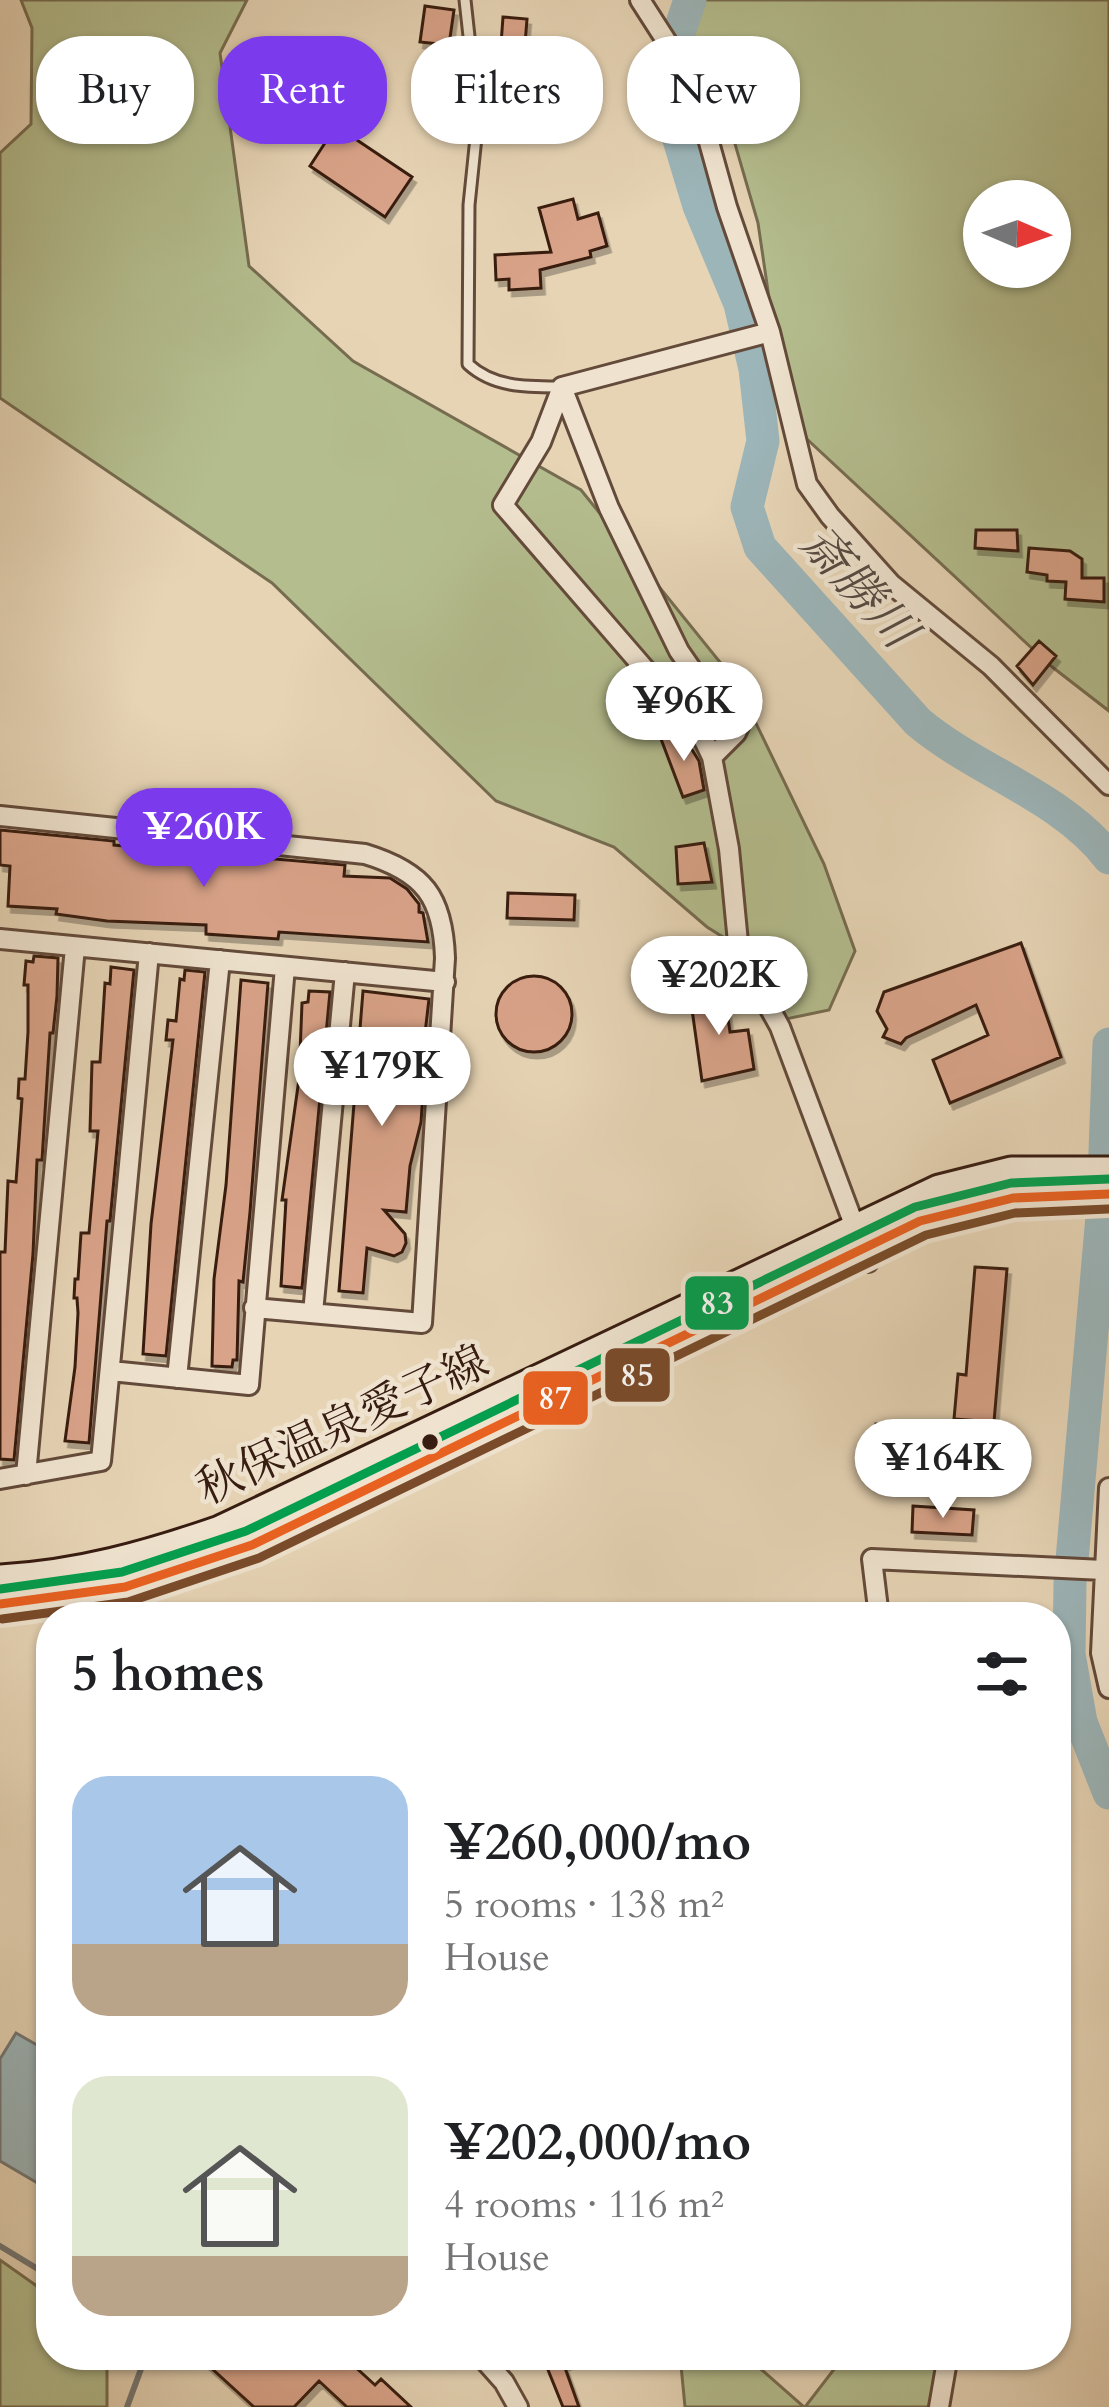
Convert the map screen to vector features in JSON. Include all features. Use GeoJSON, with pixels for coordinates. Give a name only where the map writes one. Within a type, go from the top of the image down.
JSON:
{"type":"FeatureCollection","features":[{"type":"Feature","properties":{"kind":"main road","name":"秋保温泉愛子線"},"geometry":{"type":"LineString","coordinates":[[0,1579],[40,1577],[129,1560],[220,1530],[860,1246],[950,1210],[1109,1171]]}},
{"type":"Feature","properties":{"kind":"main road","name":"秋保温泉愛子線"},"geometry":{"type":"LineString","coordinates":[[1074,1180],[1109,1194]]}},
{"type":"Feature","properties":{"kind":"main road","name":"秋保温泉愛子線"},"geometry":{"type":"LineString","coordinates":[[0,1604],[125,1587],[253,1545],[860,1246]]}},
{"type":"Feature","properties":{"kind":"street"},"geometry":{"type":"LineString","coordinates":[[640,0],[687,74],[808,484],[891,584],[991,666],[1109,785]]}},
{"type":"Feature","properties":{"kind":"street"},"geometry":{"type":"LineString","coordinates":[[562,387],[764,334]]}},
{"type":"Feature","properties":{"kind":"street"},"geometry":{"type":"LineString","coordinates":[[562,387],[608,508],[679,651],[697,677],[743,718],[736,733],[712,757]]}},
{"type":"Feature","properties":{"kind":"street"},"geometry":{"type":"LineString","coordinates":[[562,387],[542,442],[503,505],[701,734],[712,757],[729,849],[740,953],[780,1027],[860,1246]]}},
{"type":"Feature","properties":{"kind":"street"},"geometry":{"type":"LineString","coordinates":[[0,816],[313,847],[386,860],[418,878],[430,894],[444,932],[445,982],[422,1323],[254,1308]]}},
{"type":"Feature","properties":{"kind":"street"},"geometry":{"type":"LineString","coordinates":[[0,939],[445,982]]}},
{"type":"Feature","properties":{"kind":"street"},"geometry":{"type":"LineString","coordinates":[[26,1475],[75,947]]}},
{"type":"Feature","properties":{"kind":"street"},"geometry":{"type":"LineString","coordinates":[[0,1479],[101,1462],[149,953]]}},
{"type":"Feature","properties":{"kind":"street"},"geometry":{"type":"LineString","coordinates":[[177,1378],[220,960]]}},
{"type":"Feature","properties":{"kind":"street"},"geometry":{"type":"LineString","coordinates":[[111,1371],[249,1384],[285,968]]}},
{"type":"Feature","properties":{"kind":"street"},"geometry":{"type":"LineString","coordinates":[[313,1313],[345,972]]}},
{"type":"Feature","properties":{"kind":"street"},"geometry":{"type":"LineString","coordinates":[[1109,1488],[1100,1570],[1101,1653],[1109,1688]]}},
{"type":"Feature","properties":{"kind":"street"},"geometry":{"type":"LineString","coordinates":[[878,1602],[872,1559],[1100,1570]]}},
{"type":"Feature","properties":{"kind":"street"},"geometry":{"type":"LineString","coordinates":[[493,2370],[518,2407]]}},
{"type":"Feature","properties":{"kind":"street"},"geometry":{"type":"LineString","coordinates":[[939,2407],[945,2370]]}},
{"type":"Feature","properties":{"kind":"lane"},"geometry":{"type":"LineString","coordinates":[[465,0],[478,118],[469,205],[468,364],[481,376],[517,387],[562,387]]}},
{"type":"Feature","properties":{"kind":"green space"},"geometry":{"type":"Polygon","coordinates":[[[21,0],[247,0],[229,36],[218,36],[218,144],[232,144],[249,266],[353,361],[581,490],[736,682],[824,864],[855,951],[829,1010],[786,1019],[770,1007],[755,957],[707,927],[614,847],[496,801],[272,583],[0,398],[0,153],[31,124],[32,28],[21,0]]]}},
{"type":"Feature","properties":{"kind":"green space"},"geometry":{"type":"Polygon","coordinates":[[[675,0],[1109,0],[1109,711],[1051,666],[795,428],[774,332],[758,223],[735,144],[800,144],[800,36],[692,36],[675,0]]]}},
{"type":"Feature","properties":{"kind":"green space"},"geometry":{"type":"Polygon","coordinates":[[[0,2260],[36,2285],[36,2370],[107,2370],[107,2407],[0,2407],[0,2260]]]}},
{"type":"Feature","properties":{"kind":"green space"},"geometry":{"type":"Polygon","coordinates":[[[681,2370],[762,2370],[804,2407],[685,2407],[681,2370]]]}},
{"type":"Feature","properties":{"kind":"green space"},"geometry":{"type":"Polygon","coordinates":[[[833,2370],[938,2370],[929,2407],[805,2407],[833,2370]]]}},
{"type":"Feature","properties":{"kind":"water"},"geometry":{"type":"Polygon","coordinates":[[[16,2033],[36,2044],[36,2182],[0,2161],[0,2059],[16,2033]]]}},
{"type":"Feature","properties":{"kind":"building"},"geometry":{"type":"Polygon","coordinates":[[[425,6],[454,10],[450,36],[421,36],[425,6]]]}},
{"type":"Feature","properties":{"kind":"building"},"geometry":{"type":"Polygon","coordinates":[[[503,17],[527,19],[526,36],[502,36],[503,17]]]}},
{"type":"Feature","properties":{"kind":"building"},"geometry":{"type":"Polygon","coordinates":[[[324,144],[363,144],[412,177],[385,217],[310,166],[324,144]]]}},
{"type":"Feature","properties":{"kind":"building"},"geometry":{"type":"Polygon","coordinates":[[[573,199],[578,219],[598,213],[607,246],[590,251],[591,257],[540,270],[541,288],[509,290],[509,279],[496,280],[495,255],[551,252],[539,208],[573,199]]]}},
{"type":"Feature","properties":{"kind":"building"},"geometry":{"type":"Polygon","coordinates":[[[976,530],[1017,530],[1018,551],[975,548],[976,530]]]}},
{"type":"Feature","properties":{"kind":"building"},"geometry":{"type":"Polygon","coordinates":[[[1029,548],[1070,551],[1082,559],[1082,578],[1104,578],[1104,602],[1065,599],[1066,582],[1047,581],[1047,575],[1027,572],[1029,548]]]}},
{"type":"Feature","properties":{"kind":"building"},"geometry":{"type":"Polygon","coordinates":[[[1039,641],[1056,656],[1033,685],[1017,666],[1039,641]]]}},
{"type":"Feature","properties":{"kind":"building"},"geometry":{"type":"Polygon","coordinates":[[[681,732],[699,761],[704,790],[683,797],[661,739],[681,732]]]}},
{"type":"Feature","properties":{"kind":"building"},"geometry":{"type":"Polygon","coordinates":[[[0,830],[345,865],[344,876],[390,878],[407,889],[423,913],[428,942],[279,932],[278,939],[206,934],[206,925],[107,921],[56,914],[57,909],[8,906],[10,866],[0,865],[0,830]]]}},
{"type":"Feature","properties":{"kind":"building"},"geometry":{"type":"Polygon","coordinates":[[[704,843],[712,882],[678,884],[676,847],[704,843]]]}},
{"type":"Feature","properties":{"kind":"building"},"geometry":{"type":"Polygon","coordinates":[[[508,893],[575,895],[574,920],[507,918],[508,893]]]}},
{"type":"Feature","properties":{"kind":"building"},"geometry":{"type":"Polygon","coordinates":[[[1021,943],[1061,1057],[950,1103],[933,1060],[988,1035],[976,1005],[901,1044],[883,1037],[887,1029],[877,1011],[884,992],[1021,943]]]}},
{"type":"Feature","properties":{"kind":"building"},"geometry":{"type":"Polygon","coordinates":[[[34,956],[58,958],[57,996],[50,1033],[42,1160],[37,1160],[14,1460],[0,1459],[0,1252],[5,1252],[8,1181],[16,1182],[19,1079],[25,1079],[28,1032],[28,985],[24,985],[26,961],[33,962],[34,956]]]}},
{"type":"Feature","properties":{"kind":"building"},"geometry":{"type":"Polygon","coordinates":[[[111,967],[134,970],[89,1443],[65,1441],[75,1367],[75,1279],[81,1233],[89,1233],[98,1131],[90,1131],[92,1062],[100,1062],[105,983],[110,984],[111,967]]]}},
{"type":"Feature","properties":{"kind":"building"},"geometry":{"type":"Polygon","coordinates":[[[185,970],[205,972],[166,1356],[143,1354],[151,1224],[173,1040],[166,1040],[168,1020],[176,1021],[185,970]]]}},
{"type":"Feature","properties":{"kind":"building"},"geometry":{"type":"Polygon","coordinates":[[[534,976],[561,987],[572,1014],[561,1041],[534,1052],[507,1041],[496,1014],[507,987],[534,976]]]}},
{"type":"Feature","properties":{"kind":"building"},"geometry":{"type":"Polygon","coordinates":[[[241,980],[268,983],[250,1212],[243,1282],[239,1281],[237,1360],[232,1367],[212,1366],[214,1279],[241,980]]]}},
{"type":"Feature","properties":{"kind":"building"},"geometry":{"type":"Polygon","coordinates":[[[309,991],[330,992],[302,1288],[281,1286],[286,1200],[282,1200],[299,1079],[302,1003],[308,1002],[309,991]]]}},
{"type":"Feature","properties":{"kind":"building"},"geometry":{"type":"Polygon","coordinates":[[[363,991],[429,999],[418,1093],[423,1093],[421,1122],[410,1166],[406,1212],[384,1210],[405,1234],[406,1243],[394,1256],[367,1248],[363,1293],[339,1291],[363,991]]]}},
{"type":"Feature","properties":{"kind":"building"},"geometry":{"type":"Polygon","coordinates":[[[724,991],[730,1032],[748,1030],[754,1069],[702,1081],[690,995],[724,991]]]}},
{"type":"Feature","properties":{"kind":"building"},"geometry":{"type":"Polygon","coordinates":[[[975,1267],[1007,1269],[994,1422],[954,1419],[958,1374],[966,1375],[975,1267]]]}},
{"type":"Feature","properties":{"kind":"building"},"geometry":{"type":"Polygon","coordinates":[[[876,1424],[925,1428],[923,1457],[874,1454],[876,1424]]]}},
{"type":"Feature","properties":{"kind":"building"},"geometry":{"type":"Polygon","coordinates":[[[913,1506],[974,1510],[972,1535],[912,1532],[913,1506]]]}},
{"type":"Feature","properties":{"kind":"building"},"geometry":{"type":"Polygon","coordinates":[[[213,2370],[358,2370],[375,2385],[381,2379],[411,2407],[347,2407],[319,2381],[294,2407],[254,2407],[213,2370]]]}},
{"type":"Feature","properties":{"kind":"building"},"geometry":{"type":"Polygon","coordinates":[[[548,2370],[566,2370],[579,2407],[563,2407],[548,2370]]]}},
{"type":"Feature","properties":{"kind":"waterway","name":"斎勝川"},"geometry":{"type":"LineString","coordinates":[[690,0],[668,65],[677,133],[699,206],[740,304],[755,369],[763,441],[747,507],[760,547],[918,722],[1068,818],[1109,858]]}},
{"type":"Feature","properties":{"kind":"waterway","name":"斎勝川"},"geometry":{"type":"LineString","coordinates":[[1070,1602],[1103,1205],[1109,1044]]}},
{"type":"Feature","properties":{"kind":"waterway","name":"斎勝川"},"geometry":{"type":"LineString","coordinates":[[1071,1665],[1081,1722],[1109,1793]]}},
{"type":"Feature","properties":{"kind":"waterway"},"geometry":{"type":"LineString","coordinates":[[0,2246],[36,2268]]}},
{"type":"Feature","properties":{"kind":"waterway"},"geometry":{"type":"LineString","coordinates":[[127,2407],[141,2370]]}},
{"type":"Feature","properties":{"kind":"transit line","name":"83"},"geometry":{"type":"LineString","coordinates":[[0,1589],[122,1572],[246,1531],[915,1207],[1011,1183],[1109,1179]]}},
{"type":"Feature","properties":{"kind":"transit line","name":"87"},"geometry":{"type":"LineString","coordinates":[[0,1604],[125,1587],[252,1545],[920,1221],[1013,1198],[1109,1194]]}},
{"type":"Feature","properties":{"kind":"transit line","name":"85"},"geometry":{"type":"LineString","coordinates":[[128,1602],[259,1558],[926,1235],[1015,1213],[1108,1209]]}},
{"type":"Feature","properties":{"kind":"transit line","name":"85"},"geometry":{"type":"LineString","coordinates":[[2,1619],[36,1614]]}}]}
